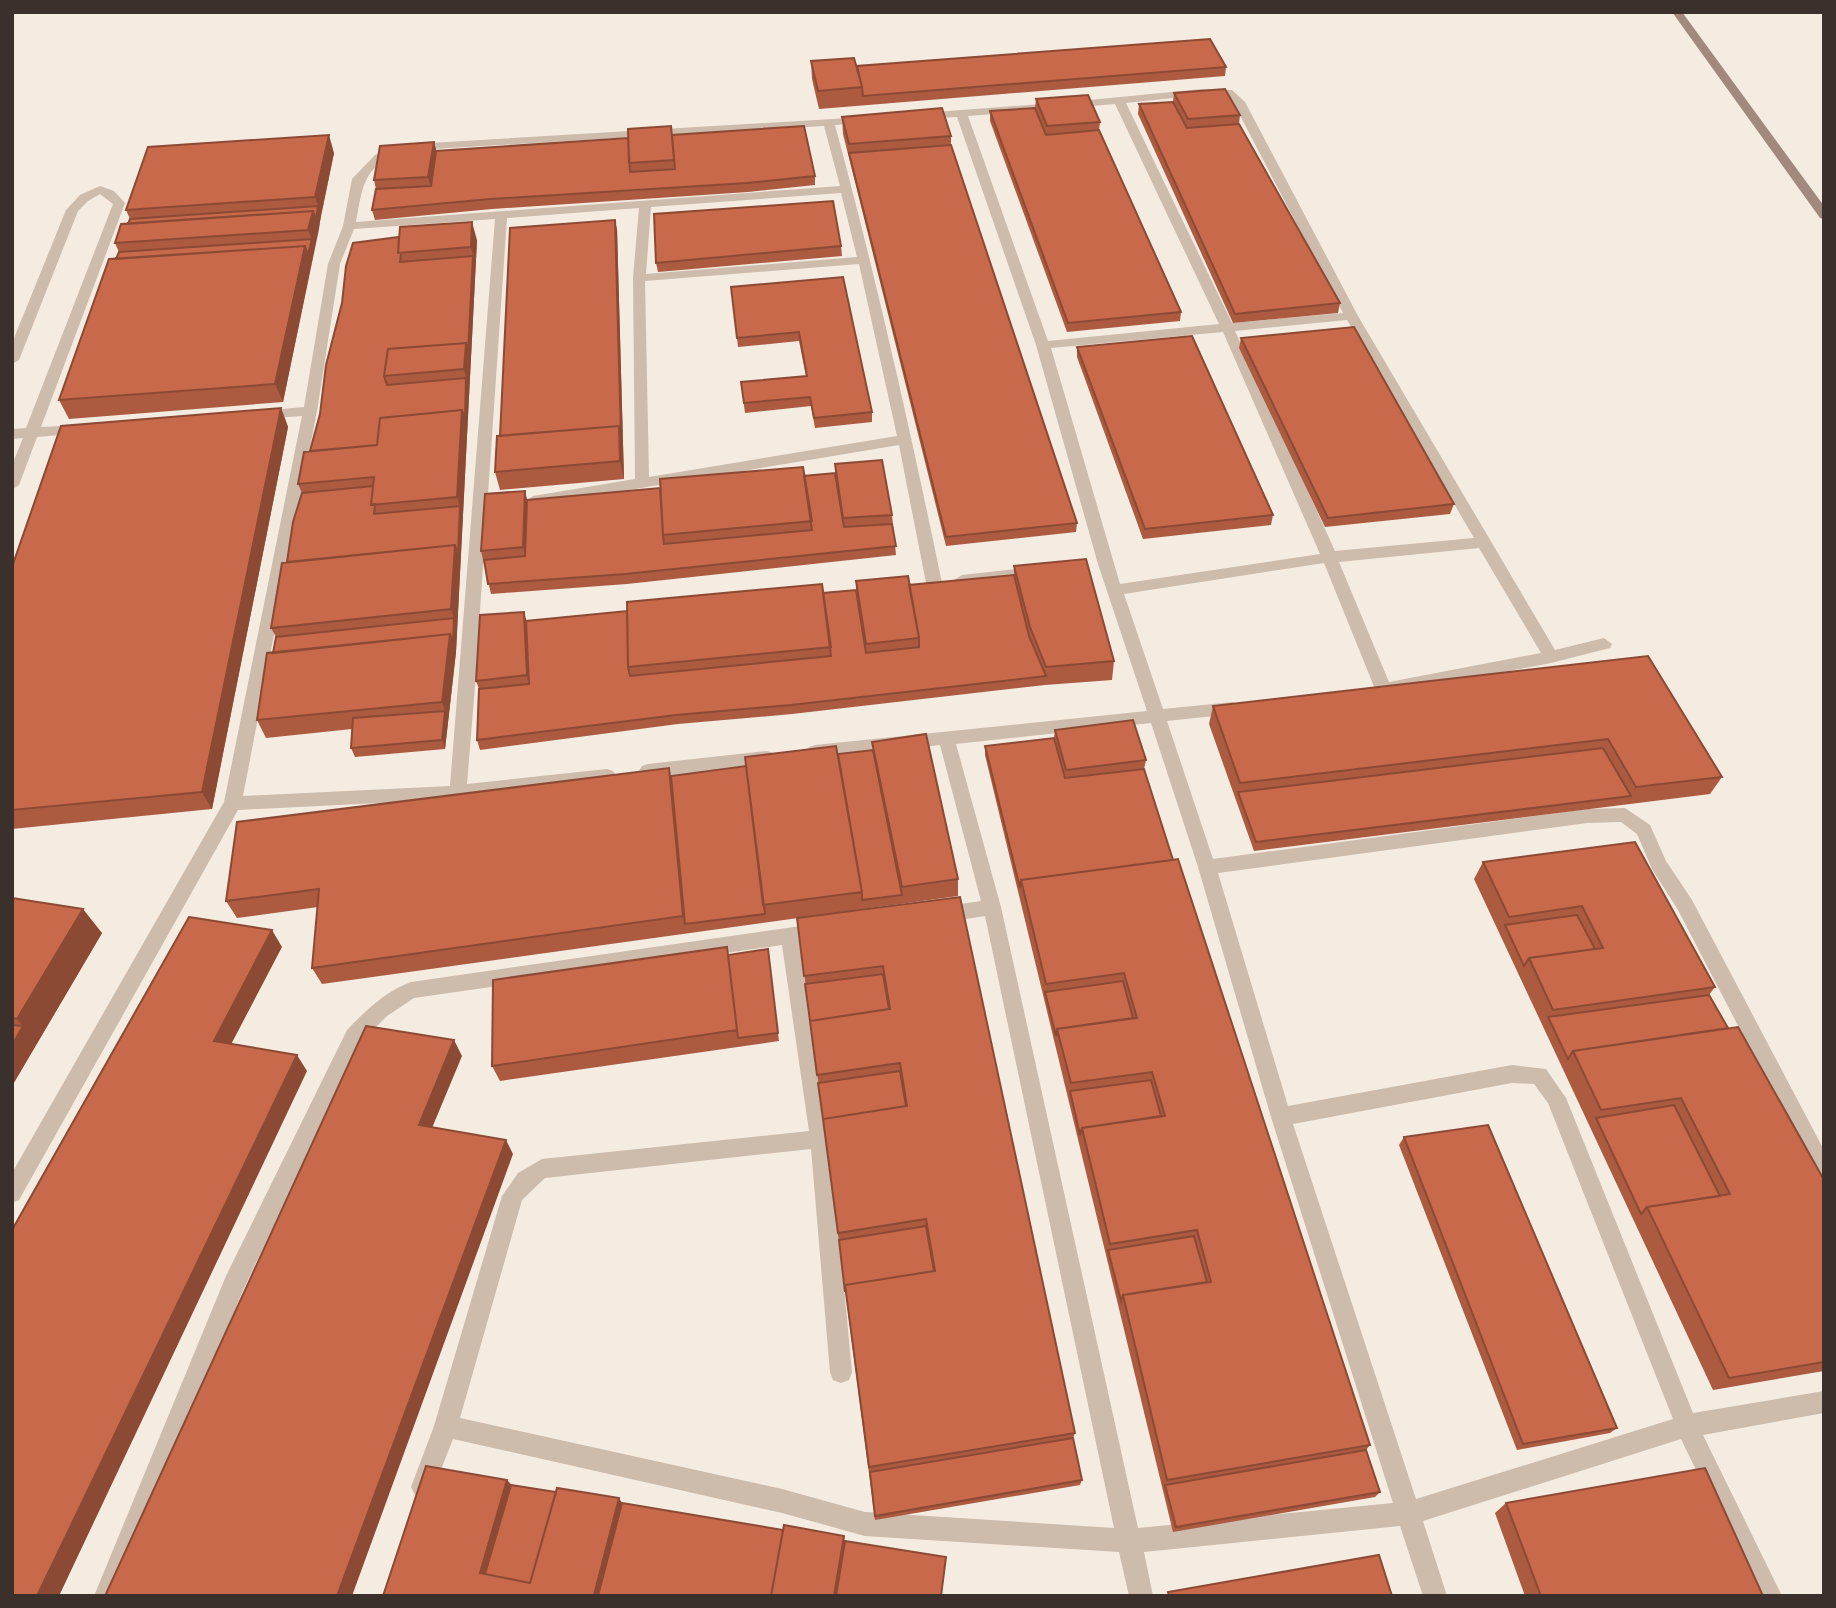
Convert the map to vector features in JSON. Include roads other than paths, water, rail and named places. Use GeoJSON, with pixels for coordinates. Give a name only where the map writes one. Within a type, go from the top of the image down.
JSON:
{"type":"FeatureCollection","features":[{"type":"Feature","properties":{"kind":"main road"},"geometry":{"type":"LineString","coordinates":[[1677,12],[1824,215]]}},
{"type":"Feature","properties":{"kind":"street"},"geometry":{"type":"LineString","coordinates":[[908,117],[1120,102],[1202,92],[1227,92],[1233,96],[1351,316],[1551,657]]}},
{"type":"Feature","properties":{"kind":"street"},"geometry":{"type":"LineString","coordinates":[[1120,102],[1229,328],[1332,557],[1376,689],[1551,657],[1604,644]]}},
{"type":"Feature","properties":{"kind":"street"},"geometry":{"type":"LineString","coordinates":[[961,113],[1043,345],[1100,565],[1115,590],[1207,867],[1281,1117],[1435,1596]]}},
{"type":"Feature","properties":{"kind":"street"},"geometry":{"type":"LineString","coordinates":[[12,1193],[233,803],[310,411],[334,264],[349,226],[358,179],[379,157],[396,148],[881,119]]}},
{"type":"Feature","properties":{"kind":"street"},"geometry":{"type":"LineString","coordinates":[[829,123],[866,260],[906,439],[927,584],[1053,570]]}},
{"type":"Feature","properties":{"kind":"street"},"geometry":{"type":"LineString","coordinates":[[349,226],[846,188]]}},
{"type":"Feature","properties":{"kind":"street"},"geometry":{"type":"LineString","coordinates":[[12,360],[72,210],[84,198],[100,190],[110,194],[119,203],[34,433],[12,485]]}},
{"type":"Feature","properties":{"kind":"street"},"geometry":{"type":"LineString","coordinates":[[642,484],[639,278],[645,203]]}},
{"type":"Feature","properties":{"kind":"street"},"geometry":{"type":"LineString","coordinates":[[458,792],[471,632],[488,508],[500,216]]}},
{"type":"Feature","properties":{"kind":"street"},"geometry":{"type":"LineString","coordinates":[[639,278],[866,260]]}},
{"type":"Feature","properties":{"kind":"street"},"geometry":{"type":"LineString","coordinates":[[1043,345],[1351,316]]}},
{"type":"Feature","properties":{"kind":"street"},"geometry":{"type":"LineString","coordinates":[[241,416],[310,411]]}},
{"type":"Feature","properties":{"kind":"street"},"geometry":{"type":"LineString","coordinates":[[12,434],[103,428]]}},
{"type":"Feature","properties":{"kind":"street"},"geometry":{"type":"LineString","coordinates":[[522,503],[906,439]]}},
{"type":"Feature","properties":{"kind":"street"},"geometry":{"type":"LineString","coordinates":[[1115,590],[1332,557],[1485,542]]}},
{"type":"Feature","properties":{"kind":"street"},"geometry":{"type":"LineString","coordinates":[[471,632],[512,628]]}},
{"type":"Feature","properties":{"kind":"street"},"geometry":{"type":"LineString","coordinates":[[233,803],[458,792],[1251,706]]}},
{"type":"Feature","properties":{"kind":"street"},"geometry":{"type":"LineString","coordinates":[[946,738],[992,907],[1141,1596]]}},
{"type":"Feature","properties":{"kind":"street"},"geometry":{"type":"LineString","coordinates":[[1207,867],[1587,816],[1625,815],[1644,830],[1658,864],[1685,905],[1824,1171]]}},
{"type":"Feature","properties":{"kind":"street"},"geometry":{"type":"LineString","coordinates":[[925,917],[992,907]]}},
{"type":"Feature","properties":{"kind":"street"},"geometry":{"type":"LineString","coordinates":[[106,1596],[234,1284],[354,1036],[372,1016],[391,1000],[411,990],[844,928]]}},
{"type":"Feature","properties":{"kind":"street"},"geometry":{"type":"LineString","coordinates":[[790,936],[820,1139],[841,1372]]}},
{"type":"Feature","properties":{"kind":"street"},"geometry":{"type":"LineString","coordinates":[[1281,1117],[1512,1074],[1539,1075],[1556,1098],[1687,1426],[1770,1596]]}},
{"type":"Feature","properties":{"kind":"street"},"geometry":{"type":"LineString","coordinates":[[417,1504],[446,1426],[513,1196],[530,1174],[542,1169],[820,1139]]}},
{"type":"Feature","properties":{"kind":"street"},"geometry":{"type":"LineString","coordinates":[[446,1426],[782,1501],[865,1524],[1129,1541],[1409,1513],[1687,1426],[1824,1402]]}}]}
